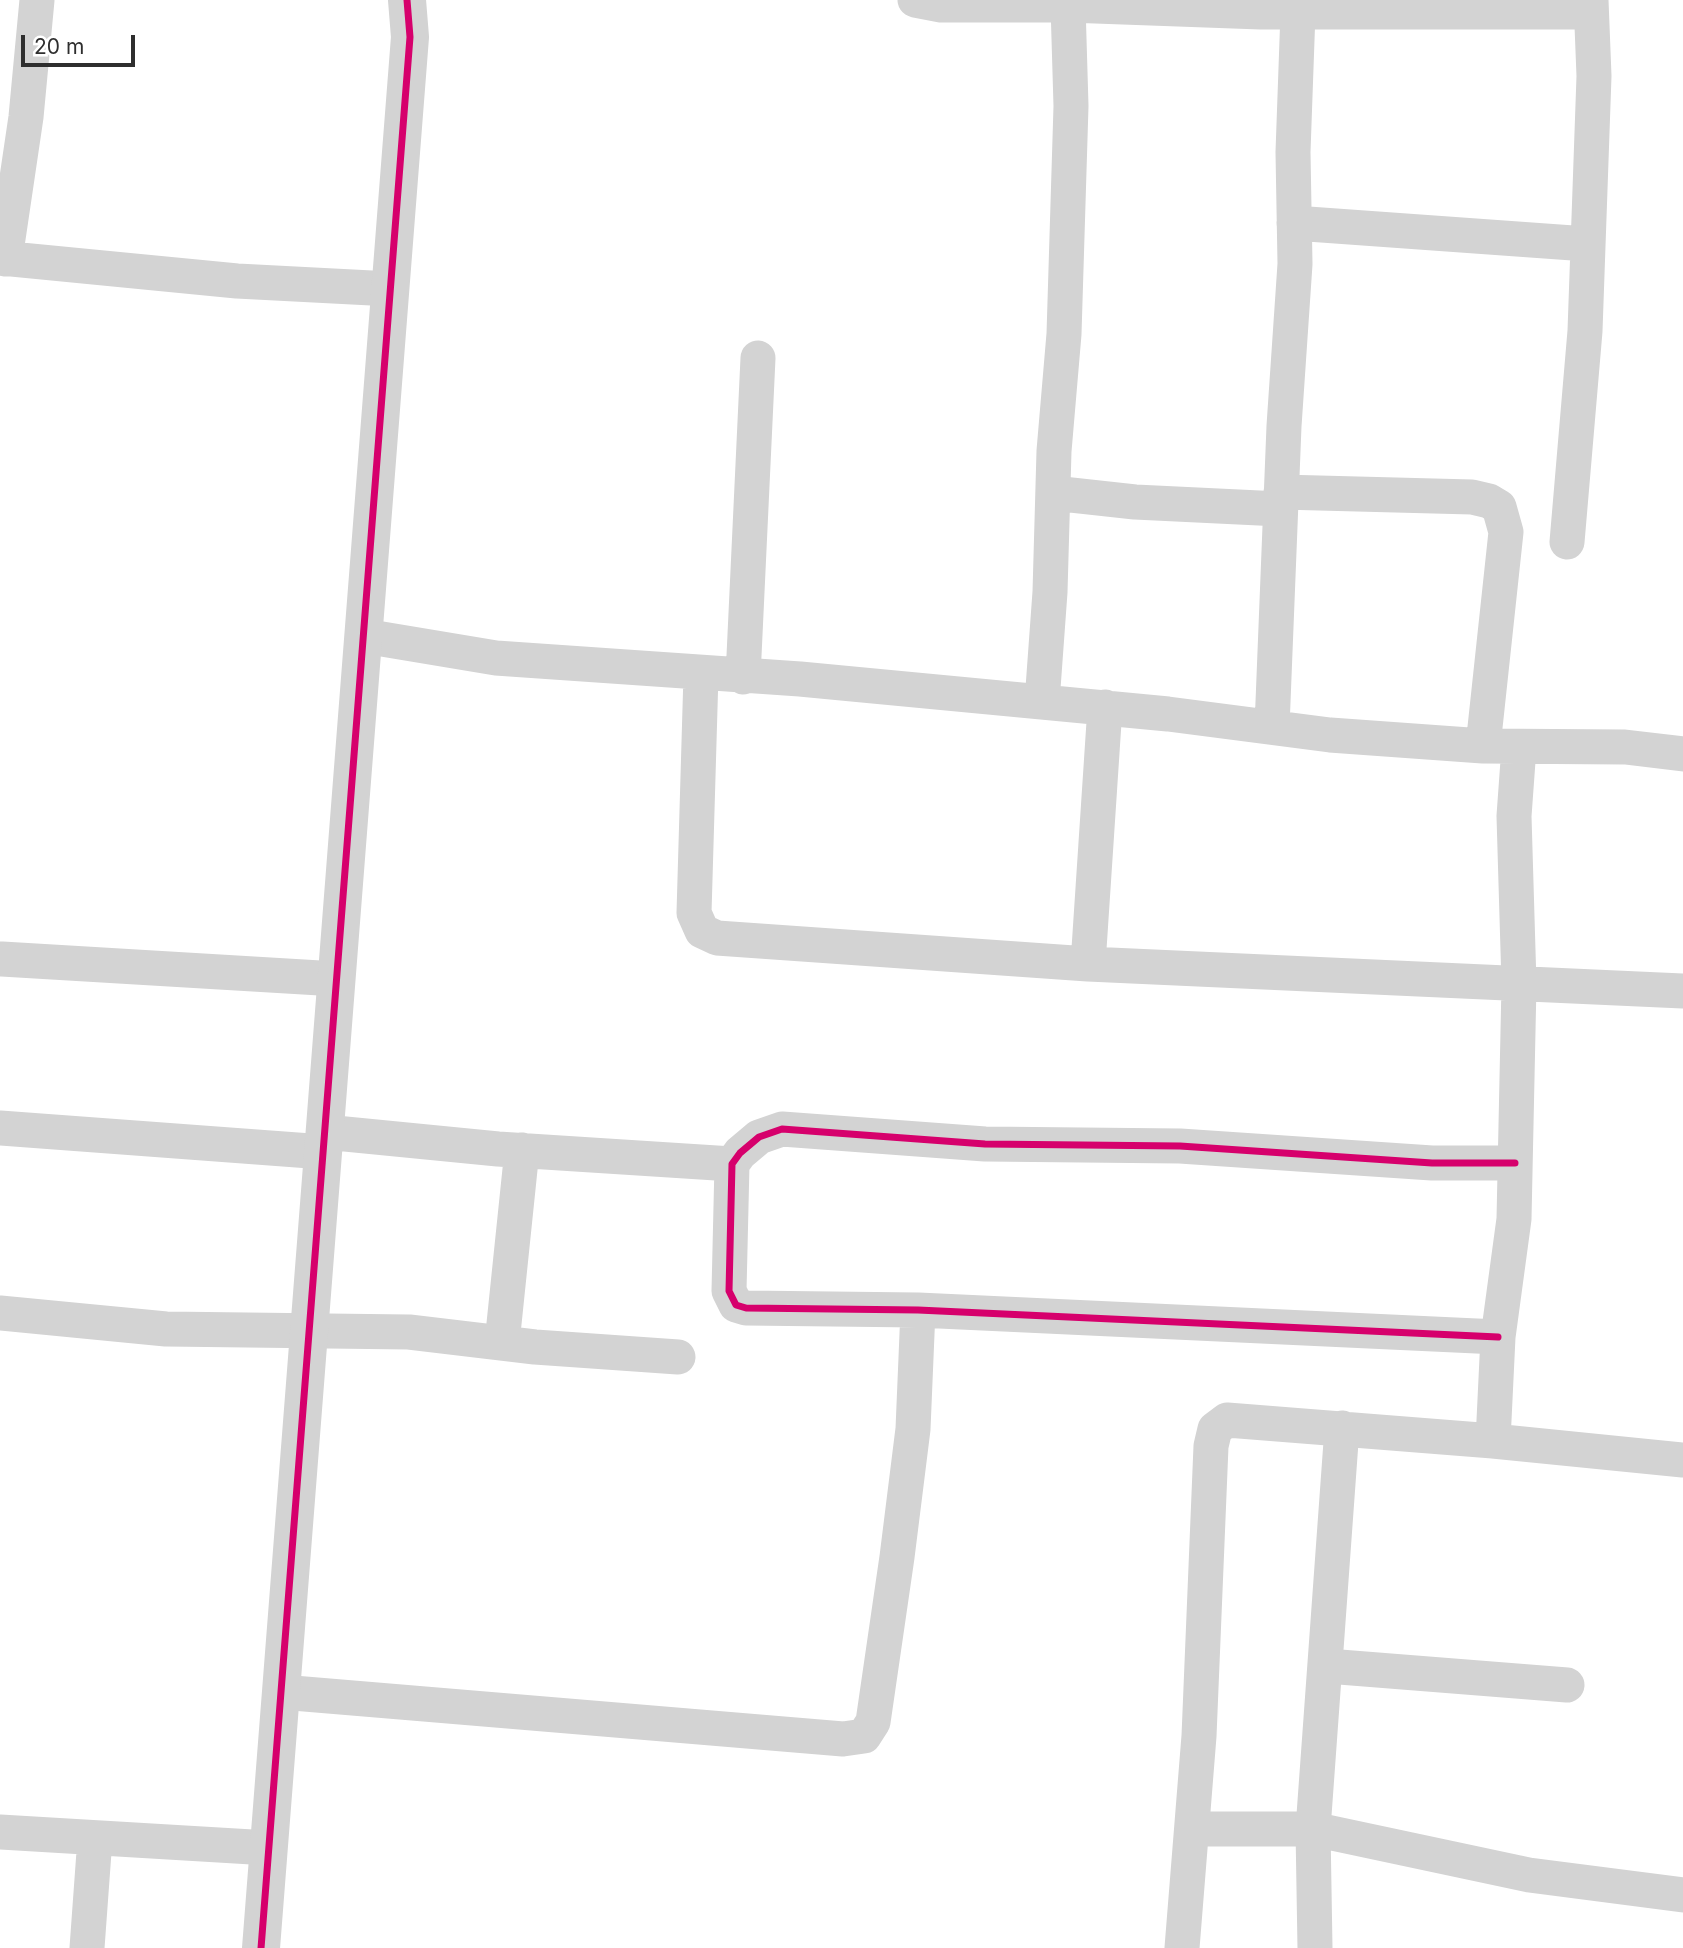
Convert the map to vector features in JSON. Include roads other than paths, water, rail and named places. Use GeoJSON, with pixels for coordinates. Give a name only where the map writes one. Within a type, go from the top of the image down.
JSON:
{"type":"FeatureCollection","features":[{"type":"Feature","properties":{"kind":"street"},"geometry":{"type":"LineString","coordinates":[[37,0],[26,117],[3,259],[237,281],[391,289]]}},
{"type":"Feature","properties":{"kind":"street"},"geometry":{"type":"LineString","coordinates":[[261,1948],[410,37],[407,0]]}},
{"type":"Feature","properties":{"kind":"street"},"geometry":{"type":"LineString","coordinates":[[915,0],[941,5],[1068,5],[1298,12],[1590,6],[1593,114],[1585,331],[1567,542]]}},
{"type":"Feature","properties":{"kind":"street"},"geometry":{"type":"LineString","coordinates":[[1042,702],[1051,592],[1053,493],[1064,334],[1071,106],[1068,5]]}},
{"type":"Feature","properties":{"kind":"street"},"geometry":{"type":"LineString","coordinates":[[1272,727],[1281,501],[1295,264],[1293,152],[1298,12]]}},
{"type":"Feature","properties":{"kind":"street"},"geometry":{"type":"LineString","coordinates":[[1294,223],[1587,244]]}},
{"type":"Feature","properties":{"kind":"street"},"geometry":{"type":"LineString","coordinates":[[744,677],[758,358]]}},
{"type":"Feature","properties":{"kind":"street"},"geometry":{"type":"LineString","coordinates":[[1053,493],[1135,502],[1472,497],[1489,501],[1499,507],[1506,532],[1483,746]]}},
{"type":"Feature","properties":{"kind":"street"},"geometry":{"type":"LineString","coordinates":[[364,636],[496,658],[744,677],[800,678],[1483,746],[1625,747],[1683,754]]}},
{"type":"Feature","properties":{"kind":"street"},"geometry":{"type":"LineString","coordinates":[[701,674],[694,913],[702,931],[717,938],[1088,964],[1683,991]]}},
{"type":"Feature","properties":{"kind":"street"},"geometry":{"type":"LineString","coordinates":[[1088,964],[1105,708]]}},
{"type":"Feature","properties":{"kind":"street"},"geometry":{"type":"LineString","coordinates":[[1493,1441],[1498,1337],[1514,1219],[1519,984],[1514,816],[1519,747]]}},
{"type":"Feature","properties":{"kind":"street"},"geometry":{"type":"LineString","coordinates":[[2,958],[337,979]]}},
{"type":"Feature","properties":{"kind":"street"},"geometry":{"type":"LineString","coordinates":[[0,1128],[522,1150],[732,1164]]}},
{"type":"Feature","properties":{"kind":"street"},"geometry":{"type":"LineString","coordinates":[[1498,1337],[918,1310],[736,1305],[729,1291],[732,1164],[740,1153],[759,1137],[782,1129],[985,1143],[1189,1146],[1432,1163],[1515,1163]]}},
{"type":"Feature","properties":{"kind":"street"},"geometry":{"type":"LineString","coordinates":[[502,1343],[522,1150]]}},
{"type":"Feature","properties":{"kind":"street"},"geometry":{"type":"LineString","coordinates":[[281,1692],[844,1739],[864,1736],[873,1723],[876,1708],[897,1557],[913,1429],[918,1310]]}},
{"type":"Feature","properties":{"kind":"street"},"geometry":{"type":"LineString","coordinates":[[0,1313],[166,1329],[409,1332],[502,1343],[678,1357]]}},
{"type":"Feature","properties":{"kind":"street"},"geometry":{"type":"LineString","coordinates":[[1182,1948],[1192,1829],[1211,1446],[1215,1429],[1227,1420],[1493,1441],[1683,1460]]}},
{"type":"Feature","properties":{"kind":"street"},"geometry":{"type":"LineString","coordinates":[[1315,1948],[1313,1829],[1327,1666],[1342,1428]]}},
{"type":"Feature","properties":{"kind":"street"},"geometry":{"type":"LineString","coordinates":[[1327,1666],[1567,1685]]}},
{"type":"Feature","properties":{"kind":"street"},"geometry":{"type":"LineString","coordinates":[[1192,1829],[1313,1829],[1529,1875],[1683,1895]]}},
{"type":"Feature","properties":{"kind":"street"},"geometry":{"type":"LineString","coordinates":[[0,1832],[269,1848]]}},
{"type":"Feature","properties":{"kind":"street"},"geometry":{"type":"LineString","coordinates":[[88,1948],[95,1838]]}}]}
